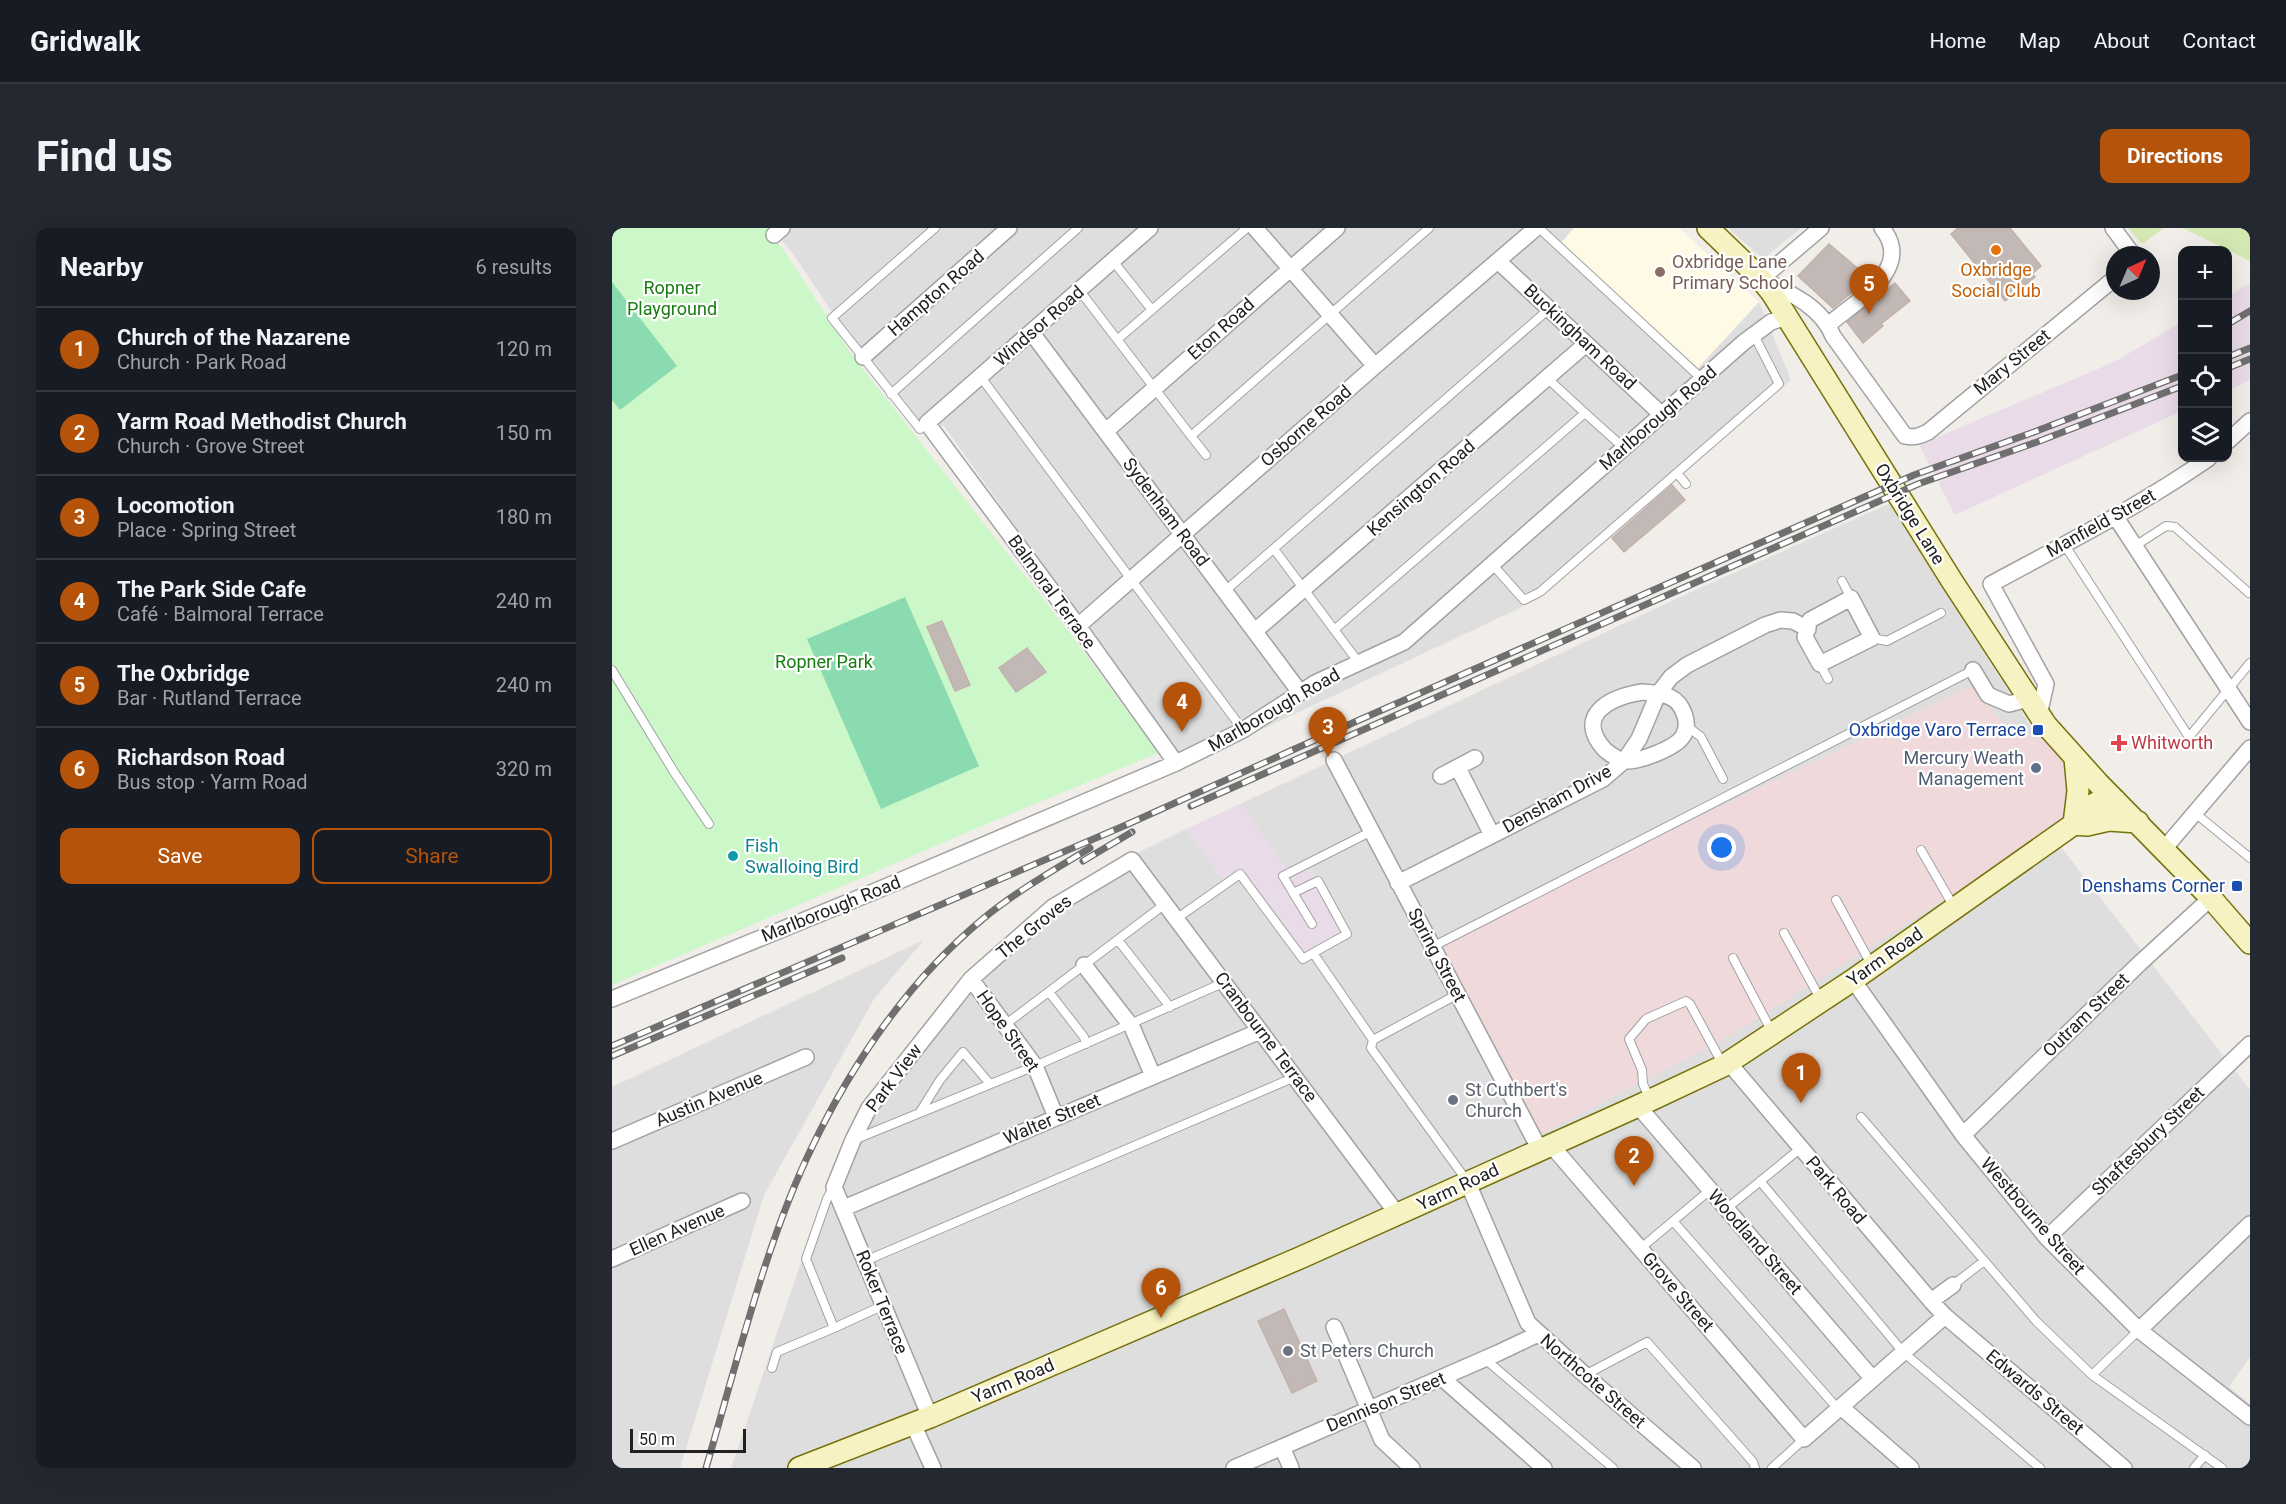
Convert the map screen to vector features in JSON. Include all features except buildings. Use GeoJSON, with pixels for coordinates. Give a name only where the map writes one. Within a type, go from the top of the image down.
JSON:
{"type":"FeatureCollection","features":[{"type":"Feature","properties":{"kind":"street","name":"Hampton Road"},"geometry":{"type":"LineString","coordinates":[[863,357],[1009,228]]}},
{"type":"Feature","properties":{"kind":"street","name":"Windsor Road"},"geometry":{"type":"LineString","coordinates":[[927,423],[1150,228]]}},
{"type":"Feature","properties":{"kind":"street"},"geometry":{"type":"LineString","coordinates":[[1255,228],[1375,366]]}},
{"type":"Feature","properties":{"kind":"street","name":"Eton Road"},"geometry":{"type":"LineString","coordinates":[[1106,431],[1337,228]]}},
{"type":"Feature","properties":{"kind":"street","name":"Osborne Road"},"geometry":{"type":"LineString","coordinates":[[1078,626],[1375,366],[1537,228]]}},
{"type":"Feature","properties":{"kind":"street","name":"Oxbridge Lane"},"geometry":{"type":"LineString","coordinates":[[1708,228],[1761,279],[2033,707],[2075,758],[2211,898],[2250,943]]}},
{"type":"Feature","properties":{"kind":"street"},"geometry":{"type":"LineString","coordinates":[[1821,228],[1761,279],[1801,299],[1828,325],[1883,279],[1894,256],[1888,236],[1882,228]]}},
{"type":"Feature","properties":{"kind":"street"},"geometry":{"type":"LineString","coordinates":[[2113,228],[2126,246]]}},
{"type":"Feature","properties":{"kind":"street","name":"Buckingham Road"},"geometry":{"type":"LineString","coordinates":[[1498,261],[1661,414]]}},
{"type":"Feature","properties":{"kind":"street","name":"Mary Street"},"geometry":{"type":"LineString","coordinates":[[1828,325],[1833,336],[1905,436],[1920,436],[1928,432],[2106,285]]}},
{"type":"Feature","properties":{"kind":"street","name":"Marlborough Road"},"geometry":{"type":"LineString","coordinates":[[612,999],[878,890],[1176,763],[1243,730],[1299,691],[1404,642],[1754,334],[1771,322],[1786,317]]}},
{"type":"Feature","properties":{"kind":"street","name":"Sydenham Road"},"geometry":{"type":"LineString","coordinates":[[1032,333],[1299,691]]}},
{"type":"Feature","properties":{"kind":"street","name":"Kensington Road"},"geometry":{"type":"LineString","coordinates":[[1255,631],[1586,344]]}},
{"type":"Feature","properties":{"kind":"street"},"geometry":{"type":"LineString","coordinates":[[2232,437],[2250,421]]}},
{"type":"Feature","properties":{"kind":"street","name":"Balmoral Terrace"},"geometry":{"type":"LineString","coordinates":[[927,423],[1078,626],[1176,763]]}},
{"type":"Feature","properties":{"kind":"street","name":"Manfield Street"},"geometry":{"type":"LineString","coordinates":[[2033,707],[2046,684],[1991,584],[2115,516],[2203,462]]}},
{"type":"Feature","properties":{"kind":"street"},"geometry":{"type":"LineString","coordinates":[[2115,516],[2250,722]]}},
{"type":"Feature","properties":{"kind":"street"},"geometry":{"type":"LineString","coordinates":[[1851,598],[1872,638],[1820,664],[1805,637],[1808,629],[1810,620],[1851,598]]}},
{"type":"Feature","properties":{"kind":"street","name":"Densham Drive"},"geometry":{"type":"LineString","coordinates":[[1398,883],[1603,779],[1624,761],[1639,739],[1658,694],[1671,677],[1687,665],[1765,624],[1793,621],[1808,629]]}},
{"type":"Feature","properties":{"kind":"street"},"geometry":{"type":"LineString","coordinates":[[1973,670],[1988,695],[2009,704],[2033,707]]}},
{"type":"Feature","properties":{"kind":"street"},"geometry":{"type":"LineString","coordinates":[[1642,692],[1671,698],[1683,711],[1687,726],[1683,738],[1674,745],[1647,756],[1624,761],[1609,753],[1600,744],[1593,724],[1601,707],[1620,696],[1642,692]]}},
{"type":"Feature","properties":{"kind":"street"},"geometry":{"type":"LineString","coordinates":[[2164,849],[2250,748]]}},
{"type":"Feature","properties":{"kind":"street"},"geometry":{"type":"LineString","coordinates":[[1441,776],[1475,758]]}},
{"type":"Feature","properties":{"kind":"street"},"geometry":{"type":"LineString","coordinates":[[2074,824],[2078,791],[2075,758]]}},
{"type":"Feature","properties":{"kind":"street","name":"Spring Street"},"geometry":{"type":"LineString","coordinates":[[1334,760],[1432,947],[1545,1147]]}},
{"type":"Feature","properties":{"kind":"street","name":"Densham Drive"},"geometry":{"type":"LineString","coordinates":[[1458,768],[1492,835]]}},
{"type":"Feature","properties":{"kind":"street","name":"Yarm Road"},"geometry":{"type":"LineString","coordinates":[[799,1468],[922,1420],[1398,1215],[1467,1181],[1726,1064],[1853,980],[2074,824],[2090,805],[2102,799],[2115,800]]}},
{"type":"Feature","properties":{"kind":"street","name":"Yarm Road"},"geometry":{"type":"LineString","coordinates":[[2074,824],[2087,825],[2109,820],[2138,822]]}},
{"type":"Feature","properties":{"kind":"street","name":"Cranbourne Terrace"},"geometry":{"type":"LineString","coordinates":[[1132,860],[1398,1215]]}},
{"type":"Feature","properties":{"kind":"street","name":"The Groves"},"geometry":{"type":"LineString","coordinates":[[971,979],[1053,907],[1132,860]]}},
{"type":"Feature","properties":{"kind":"street","name":"Outram Street"},"geometry":{"type":"LineString","coordinates":[[1963,1135],[2140,963],[2211,898]]}},
{"type":"Feature","properties":{"kind":"street"},"geometry":{"type":"LineString","coordinates":[[1084,965],[1130,1024],[1153,1076]]}},
{"type":"Feature","properties":{"kind":"street","name":"Hope Street"},"geometry":{"type":"LineString","coordinates":[[971,979],[1035,1066],[1056,1117]]}},
{"type":"Feature","properties":{"kind":"street","name":"Park View"},"geometry":{"type":"LineString","coordinates":[[834,1187],[869,1108],[971,979]]}},
{"type":"Feature","properties":{"kind":"street","name":"Westbourne Street"},"geometry":{"type":"LineString","coordinates":[[1853,980],[1963,1135],[2047,1238],[2139,1330],[2250,1418]]}},
{"type":"Feature","properties":{"kind":"street","name":"Walter Street"},"geometry":{"type":"LineString","coordinates":[[844,1208],[1260,1031]]}},
{"type":"Feature","properties":{"kind":"street","name":"Shaftesbury Street"},"geometry":{"type":"LineString","coordinates":[[2047,1238],[2250,1044]]}},
{"type":"Feature","properties":{"kind":"street","name":"Austin Avenue"},"geometry":{"type":"LineString","coordinates":[[612,1141],[806,1057]]}},
{"type":"Feature","properties":{"kind":"street","name":"Park Road"},"geometry":{"type":"LineString","coordinates":[[1726,1064],[1946,1316]]}},
{"type":"Feature","properties":{"kind":"street","name":"Woodland Street"},"geometry":{"type":"LineString","coordinates":[[1644,1103],[1710,1190],[1872,1378]]}},
{"type":"Feature","properties":{"kind":"street","name":"Grove Street"},"geometry":{"type":"LineString","coordinates":[[1545,1147],[1641,1248],[1804,1439]]}},
{"type":"Feature","properties":{"kind":"street","name":"Northcote Street"},"geometry":{"type":"LineString","coordinates":[[1467,1181],[1528,1323],[1585,1376],[1693,1468]]}},
{"type":"Feature","properties":{"kind":"street","name":"Roker Terrace"},"geometry":{"type":"LineString","coordinates":[[834,1187],[884,1305],[922,1420],[933,1468]]}},
{"type":"Feature","properties":{"kind":"street","name":"Ellen Avenue"},"geometry":{"type":"LineString","coordinates":[[612,1259],[742,1201]]}},
{"type":"Feature","properties":{"kind":"street"},"geometry":{"type":"LineString","coordinates":[[2139,1330],[2250,1224]]}},
{"type":"Feature","properties":{"kind":"street"},"geometry":{"type":"LineString","coordinates":[[1931,1301],[1953,1286]]}},
{"type":"Feature","properties":{"kind":"street"},"geometry":{"type":"LineString","coordinates":[[1804,1439],[1946,1316]]}},
{"type":"Feature","properties":{"kind":"street","name":"Edwards Street"},"geometry":{"type":"LineString","coordinates":[[1946,1316],[2124,1468]]}},
{"type":"Feature","properties":{"kind":"street"},"geometry":{"type":"LineString","coordinates":[[1334,1327],[1382,1440],[1412,1468]]}},
{"type":"Feature","properties":{"kind":"street","name":"Dennison Street"},"geometry":{"type":"LineString","coordinates":[[1234,1468],[1538,1334]]}},
{"type":"Feature","properties":{"kind":"street"},"geometry":{"type":"LineString","coordinates":[[1442,1378],[1544,1468]]}},
{"type":"Feature","properties":{"kind":"street"},"geometry":{"type":"LineString","coordinates":[[1839,1408],[1911,1468]]}},
{"type":"Feature","properties":{"kind":"street"},"geometry":{"type":"LineString","coordinates":[[1282,1447],[1291,1468]]}},
{"type":"Feature","properties":{"kind":"lane"},"geometry":{"type":"LineString","coordinates":[[927,423],[920,429],[832,318],[935,228]]}},
{"type":"Feature","properties":{"kind":"lane"},"geometry":{"type":"LineString","coordinates":[[891,394],[1078,228]]}},
{"type":"Feature","properties":{"kind":"lane"},"geometry":{"type":"LineString","coordinates":[[1118,339],[1247,228]]}},
{"type":"Feature","properties":{"kind":"lane"},"geometry":{"type":"LineString","coordinates":[[1191,435],[1429,228]]}},
{"type":"Feature","properties":{"kind":"lane"},"geometry":{"type":"LineString","coordinates":[[1537,228],[1702,379]]}},
{"type":"Feature","properties":{"kind":"lane"},"geometry":{"type":"LineString","coordinates":[[1113,261],[1152,310]]}},
{"type":"Feature","properties":{"kind":"lane"},"geometry":{"type":"LineString","coordinates":[[1080,291],[1206,455]]}},
{"type":"Feature","properties":{"kind":"lane"},"geometry":{"type":"LineString","coordinates":[[1225,591],[1549,309]]}},
{"type":"Feature","properties":{"kind":"lane"},"geometry":{"type":"LineString","coordinates":[[1492,564],[1524,600],[1540,592],[1779,384],[1754,334]]}},
{"type":"Feature","properties":{"kind":"lane"},"geometry":{"type":"LineString","coordinates":[[980,376],[1243,730]]}},
{"type":"Feature","properties":{"kind":"lane"},"geometry":{"type":"LineString","coordinates":[[1547,378],[1624,448]]}},
{"type":"Feature","properties":{"kind":"lane"},"geometry":{"type":"LineString","coordinates":[[1334,630],[1585,413]]}},
{"type":"Feature","properties":{"kind":"lane"},"geometry":{"type":"LineString","coordinates":[[1677,473],[1686,484]]}},
{"type":"Feature","properties":{"kind":"lane"},"geometry":{"type":"LineString","coordinates":[[2135,546],[2166,526],[2175,527],[2249,593]]}},
{"type":"Feature","properties":{"kind":"lane"},"geometry":{"type":"LineString","coordinates":[[2064,544],[2189,737],[2226,685],[2250,663]]}},
{"type":"Feature","properties":{"kind":"lane"},"geometry":{"type":"LineString","coordinates":[[1274,549],[1359,663]]}},
{"type":"Feature","properties":{"kind":"lane"},"geometry":{"type":"LineString","coordinates":[[1842,581],[1851,598]]}},
{"type":"Feature","properties":{"kind":"lane"},"geometry":{"type":"LineString","coordinates":[[1872,638],[1887,641],[1941,613]]}},
{"type":"Feature","properties":{"kind":"lane"},"geometry":{"type":"LineString","coordinates":[[1820,664],[1828,679]]}},
{"type":"Feature","properties":{"kind":"lane"},"geometry":{"type":"LineString","coordinates":[[612,670],[674,772],[709,824]]}},
{"type":"Feature","properties":{"kind":"lane"},"geometry":{"type":"LineString","coordinates":[[1432,947],[1973,670]]}},
{"type":"Feature","properties":{"kind":"lane"},"geometry":{"type":"LineString","coordinates":[[1687,726],[1701,737],[1723,779]]}},
{"type":"Feature","properties":{"kind":"lane"},"geometry":{"type":"LineString","coordinates":[[2195,813],[2250,858]]}},
{"type":"Feature","properties":{"kind":"lane"},"geometry":{"type":"LineString","coordinates":[[1312,924],[1282,876],[1370,831]]}},
{"type":"Feature","properties":{"kind":"lane"},"geometry":{"type":"LineString","coordinates":[[1921,850],[1955,908]]}},
{"type":"Feature","properties":{"kind":"lane"},"geometry":{"type":"LineString","coordinates":[[1176,919],[1240,873],[1303,959],[1347,934],[1318,880],[1293,893]]}},
{"type":"Feature","properties":{"kind":"lane"},"geometry":{"type":"LineString","coordinates":[[1836,900],[1871,966]]}},
{"type":"Feature","properties":{"kind":"lane"},"geometry":{"type":"LineString","coordinates":[[1006,1024],[1165,904]]}},
{"type":"Feature","properties":{"kind":"lane"},"geometry":{"type":"LineString","coordinates":[[1784,933],[1821,1001]]}},
{"type":"Feature","properties":{"kind":"lane"},"geometry":{"type":"LineString","coordinates":[[1118,940],[1170,1006]]}},
{"type":"Feature","properties":{"kind":"lane"},"geometry":{"type":"LineString","coordinates":[[1313,953],[1373,1040]]}},
{"type":"Feature","properties":{"kind":"lane"},"geometry":{"type":"LineString","coordinates":[[1733,958],[1773,1033]]}},
{"type":"Feature","properties":{"kind":"lane"},"geometry":{"type":"LineString","coordinates":[[853,1140],[1035,1066],[1225,982]]}},
{"type":"Feature","properties":{"kind":"lane"},"geometry":{"type":"LineString","coordinates":[[1049,992],[1084,1037],[1086,1044]]}},
{"type":"Feature","properties":{"kind":"lane"},"geometry":{"type":"LineString","coordinates":[[1458,994],[1373,1040],[1371,1048],[1467,1181]]}},
{"type":"Feature","properties":{"kind":"lane"},"geometry":{"type":"LineString","coordinates":[[1644,1103],[1642,1070],[1629,1039],[1646,1019],[1682,1001],[1690,1004],[1726,1064]]}},
{"type":"Feature","properties":{"kind":"lane"},"geometry":{"type":"LineString","coordinates":[[919,1113],[940,1080],[963,1052],[990,1084]]}},
{"type":"Feature","properties":{"kind":"lane"},"geometry":{"type":"LineString","coordinates":[[865,1260],[1295,1077]]}},
{"type":"Feature","properties":{"kind":"lane"},"geometry":{"type":"LineString","coordinates":[[1861,1116],[2036,1321],[2092,1375],[2222,1468]]}},
{"type":"Feature","properties":{"kind":"lane"},"geometry":{"type":"LineString","coordinates":[[1726,1209],[1801,1148]]}},
{"type":"Feature","properties":{"kind":"lane"},"geometry":{"type":"LineString","coordinates":[[1760,1181],[1903,1352],[2040,1468]]}},
{"type":"Feature","properties":{"kind":"lane"},"geometry":{"type":"LineString","coordinates":[[834,1187],[826,1199],[806,1259],[834,1328]]}},
{"type":"Feature","properties":{"kind":"lane"},"geometry":{"type":"LineString","coordinates":[[1641,1248],[1710,1190]]}},
{"type":"Feature","properties":{"kind":"lane"},"geometry":{"type":"LineString","coordinates":[[1673,1221],[1839,1408]]}},
{"type":"Feature","properties":{"kind":"lane"},"geometry":{"type":"LineString","coordinates":[[1953,1286],[1984,1261]]}},
{"type":"Feature","properties":{"kind":"lane"},"geometry":{"type":"LineString","coordinates":[[772,1368],[777,1352],[884,1305]]}},
{"type":"Feature","properties":{"kind":"lane"},"geometry":{"type":"LineString","coordinates":[[2092,1375],[2139,1330]]}},
{"type":"Feature","properties":{"kind":"lane"},"geometry":{"type":"LineString","coordinates":[[1585,1376],[1647,1342],[1753,1462],[1755,1468]]}},
{"type":"Feature","properties":{"kind":"lane"},"geometry":{"type":"LineString","coordinates":[[1485,1359],[1613,1468]]}},
{"type":"Feature","properties":{"kind":"lane"},"geometry":{"type":"LineString","coordinates":[[1772,1468],[1804,1439]]}},
{"type":"Feature","properties":{"kind":"lane"},"geometry":{"type":"LineString","coordinates":[[2194,1468],[2205,1455]]}},
{"type":"Feature","properties":{"kind":"shaded area"},"geometry":{"type":"Polygon","coordinates":[[[771,228],[1574,228],[1561,243],[1697,368],[1759,302],[1791,380],[1520,608],[1186,765],[944,426],[918,420],[838,321],[791,251],[771,228]]]}},
{"type":"Feature","properties":{"kind":"shaded area","name":"Oxbridge Lane Primary School"},"geometry":{"type":"Polygon","coordinates":[[[1574,228],[1679,228],[1759,302],[1698,368],[1561,243],[1574,228]]]}},
{"type":"Feature","properties":{"kind":"shaded area"},"geometry":{"type":"Polygon","coordinates":[[[1728,228],[1801,228],[1763,259],[1728,228]]]}},
{"type":"Feature","properties":{"kind":"shaded area"},"geometry":{"type":"Polygon","coordinates":[[[2250,283],[2250,380],[2232,389],[2232,300],[2232,294],[2250,283]]]}},
{"type":"Feature","properties":{"kind":"shaded area"},"geometry":{"type":"Polygon","coordinates":[[[2178,324],[2178,413],[1955,515],[1919,445],[2114,362],[2178,324]]]}},
{"type":"Feature","properties":{"kind":"shaded area"},"geometry":{"type":"Polygon","coordinates":[[[1889,504],[2039,739],[2050,833],[2250,1090],[2250,1357],[2229,1387],[2250,1404],[2250,1468],[731,1468],[824,1195],[867,1104],[1052,902],[1141,851],[1186,829],[1225,882],[1240,871],[1305,957],[1307,861],[1287,870],[1240,804],[1691,592],[1889,504]]]}},
{"type":"Feature","properties":{"kind":"shaded area"},"geometry":{"type":"Polygon","coordinates":[[[1971,686],[2008,729],[2051,740],[2092,801],[2050,833],[1723,1040],[1541,1134],[1438,943],[1971,686]]]}},
{"type":"Feature","properties":{"kind":"shaded area"},"geometry":{"type":"Polygon","coordinates":[[[1240,804],[1287,869],[1307,861],[1344,934],[1305,957],[1240,871],[1225,882],[1186,829],[1240,804]]]}},
{"type":"Feature","properties":{"kind":"shaded area"},"geometry":{"type":"Polygon","coordinates":[[[924,940],[874,999],[764,1195],[680,1468],[612,1468],[612,1087],[924,940]]]}},
{"type":"Feature","properties":{"kind":"green space","name":"Ropner Park"},"geometry":{"type":"Polygon","coordinates":[[[612,228],[766,228],[783,249],[852,355],[1069,632],[1158,753],[612,985],[612,228]]]}},
{"type":"Feature","properties":{"kind":"green space"},"geometry":{"type":"Polygon","coordinates":[[[2128,228],[2164,228],[2142,244],[2128,228]]]}},
{"type":"Feature","properties":{"kind":"green space"},"geometry":{"type":"Polygon","coordinates":[[[2183,228],[2250,228],[2250,261],[2232,252],[2232,246],[2220,246],[2183,228]]]}},
{"type":"Feature","properties":{"kind":"green space"},"geometry":{"type":"Polygon","coordinates":[[[612,282],[677,366],[620,410],[612,400],[612,282]]]}},
{"type":"Feature","properties":{"kind":"green space"},"geometry":{"type":"Polygon","coordinates":[[[905,597],[979,766],[881,809],[807,639],[905,597]]]}},
{"type":"Feature","properties":{"kind":"railway"},"geometry":{"type":"LineString","coordinates":[[2232,322],[2250,311]]}},
{"type":"Feature","properties":{"kind":"railway"},"geometry":{"type":"LineString","coordinates":[[2232,355],[2250,348]]}},
{"type":"Feature","properties":{"kind":"railway"},"geometry":{"type":"LineString","coordinates":[[2232,366],[2250,359]]}},
{"type":"Feature","properties":{"kind":"railway"},"geometry":{"type":"LineString","coordinates":[[612,1046],[1126,825],[1914,475],[2178,377]]}},
{"type":"Feature","properties":{"kind":"railway"},"geometry":{"type":"LineString","coordinates":[[1191,806],[1918,484],[2037,442],[2178,388]]}},
{"type":"Feature","properties":{"kind":"railway"},"geometry":{"type":"LineString","coordinates":[[1083,861],[1132,832]]}},
{"type":"Feature","properties":{"kind":"railway"},"geometry":{"type":"LineString","coordinates":[[706,1468],[753,1304],[780,1222],[813,1145],[847,1082],[886,1022],[957,941],[1009,899],[1090,848]]}},
{"type":"Feature","properties":{"kind":"railway"},"geometry":{"type":"LineString","coordinates":[[612,1056],[842,958]]}},
{"type":"Feature","properties":{"kind":"place","name":"Oxbridge Social Club"},"geometry":{"type":"Point","coordinates":[1996,250]}},
{"type":"Feature","properties":{"kind":"place","name":"Oxbridge Lane Primary School"},"geometry":{"type":"Point","coordinates":[1660,272]}},
{"type":"Feature","properties":{"kind":"place","name":"The Oxbridge"},"geometry":{"type":"Point","coordinates":[1869,314]}},
{"type":"Feature","properties":{"kind":"place","name":"Oxbridge Varo Terrace"},"geometry":{"type":"Point","coordinates":[2038,730]}},
{"type":"Feature","properties":{"kind":"place","name":"The Park Side Cafe"},"geometry":{"type":"Point","coordinates":[1182,732]}},
{"type":"Feature","properties":{"kind":"place","name":"Whitworth"},"geometry":{"type":"Point","coordinates":[2119,743]}},
{"type":"Feature","properties":{"kind":"place","name":"Locomotion"},"geometry":{"type":"Point","coordinates":[1328,757]}},
{"type":"Feature","properties":{"kind":"place","name":"Mercury Weath Management"},"geometry":{"type":"Point","coordinates":[2036,768]}},
{"type":"Feature","properties":{"kind":"place","name":"Fish Swalloing Bird"},"geometry":{"type":"Point","coordinates":[733,856]}},
{"type":"Feature","properties":{"kind":"place","name":"Denshams Corner"},"geometry":{"type":"Point","coordinates":[2237,886]}},
{"type":"Feature","properties":{"kind":"place","name":"St Cuthbert's Church"},"geometry":{"type":"Point","coordinates":[1453,1100]}},
{"type":"Feature","properties":{"kind":"place","name":"Church of the Nazarene"},"geometry":{"type":"Point","coordinates":[1801,1103]}},
{"type":"Feature","properties":{"kind":"place","name":"Yarm Road Methodist Church"},"geometry":{"type":"Point","coordinates":[1634,1186]}},
{"type":"Feature","properties":{"kind":"place","name":"Richardson Road"},"geometry":{"type":"Point","coordinates":[1161,1318]}},
{"type":"Feature","properties":{"kind":"place","name":"St Peters Church"},"geometry":{"type":"Point","coordinates":[1288,1351]}},
{"type":"Feature","properties":{"kind":"park label","name":"Ropner Playground"},"geometry":{"type":"Point","coordinates":[672,298]}}]}
